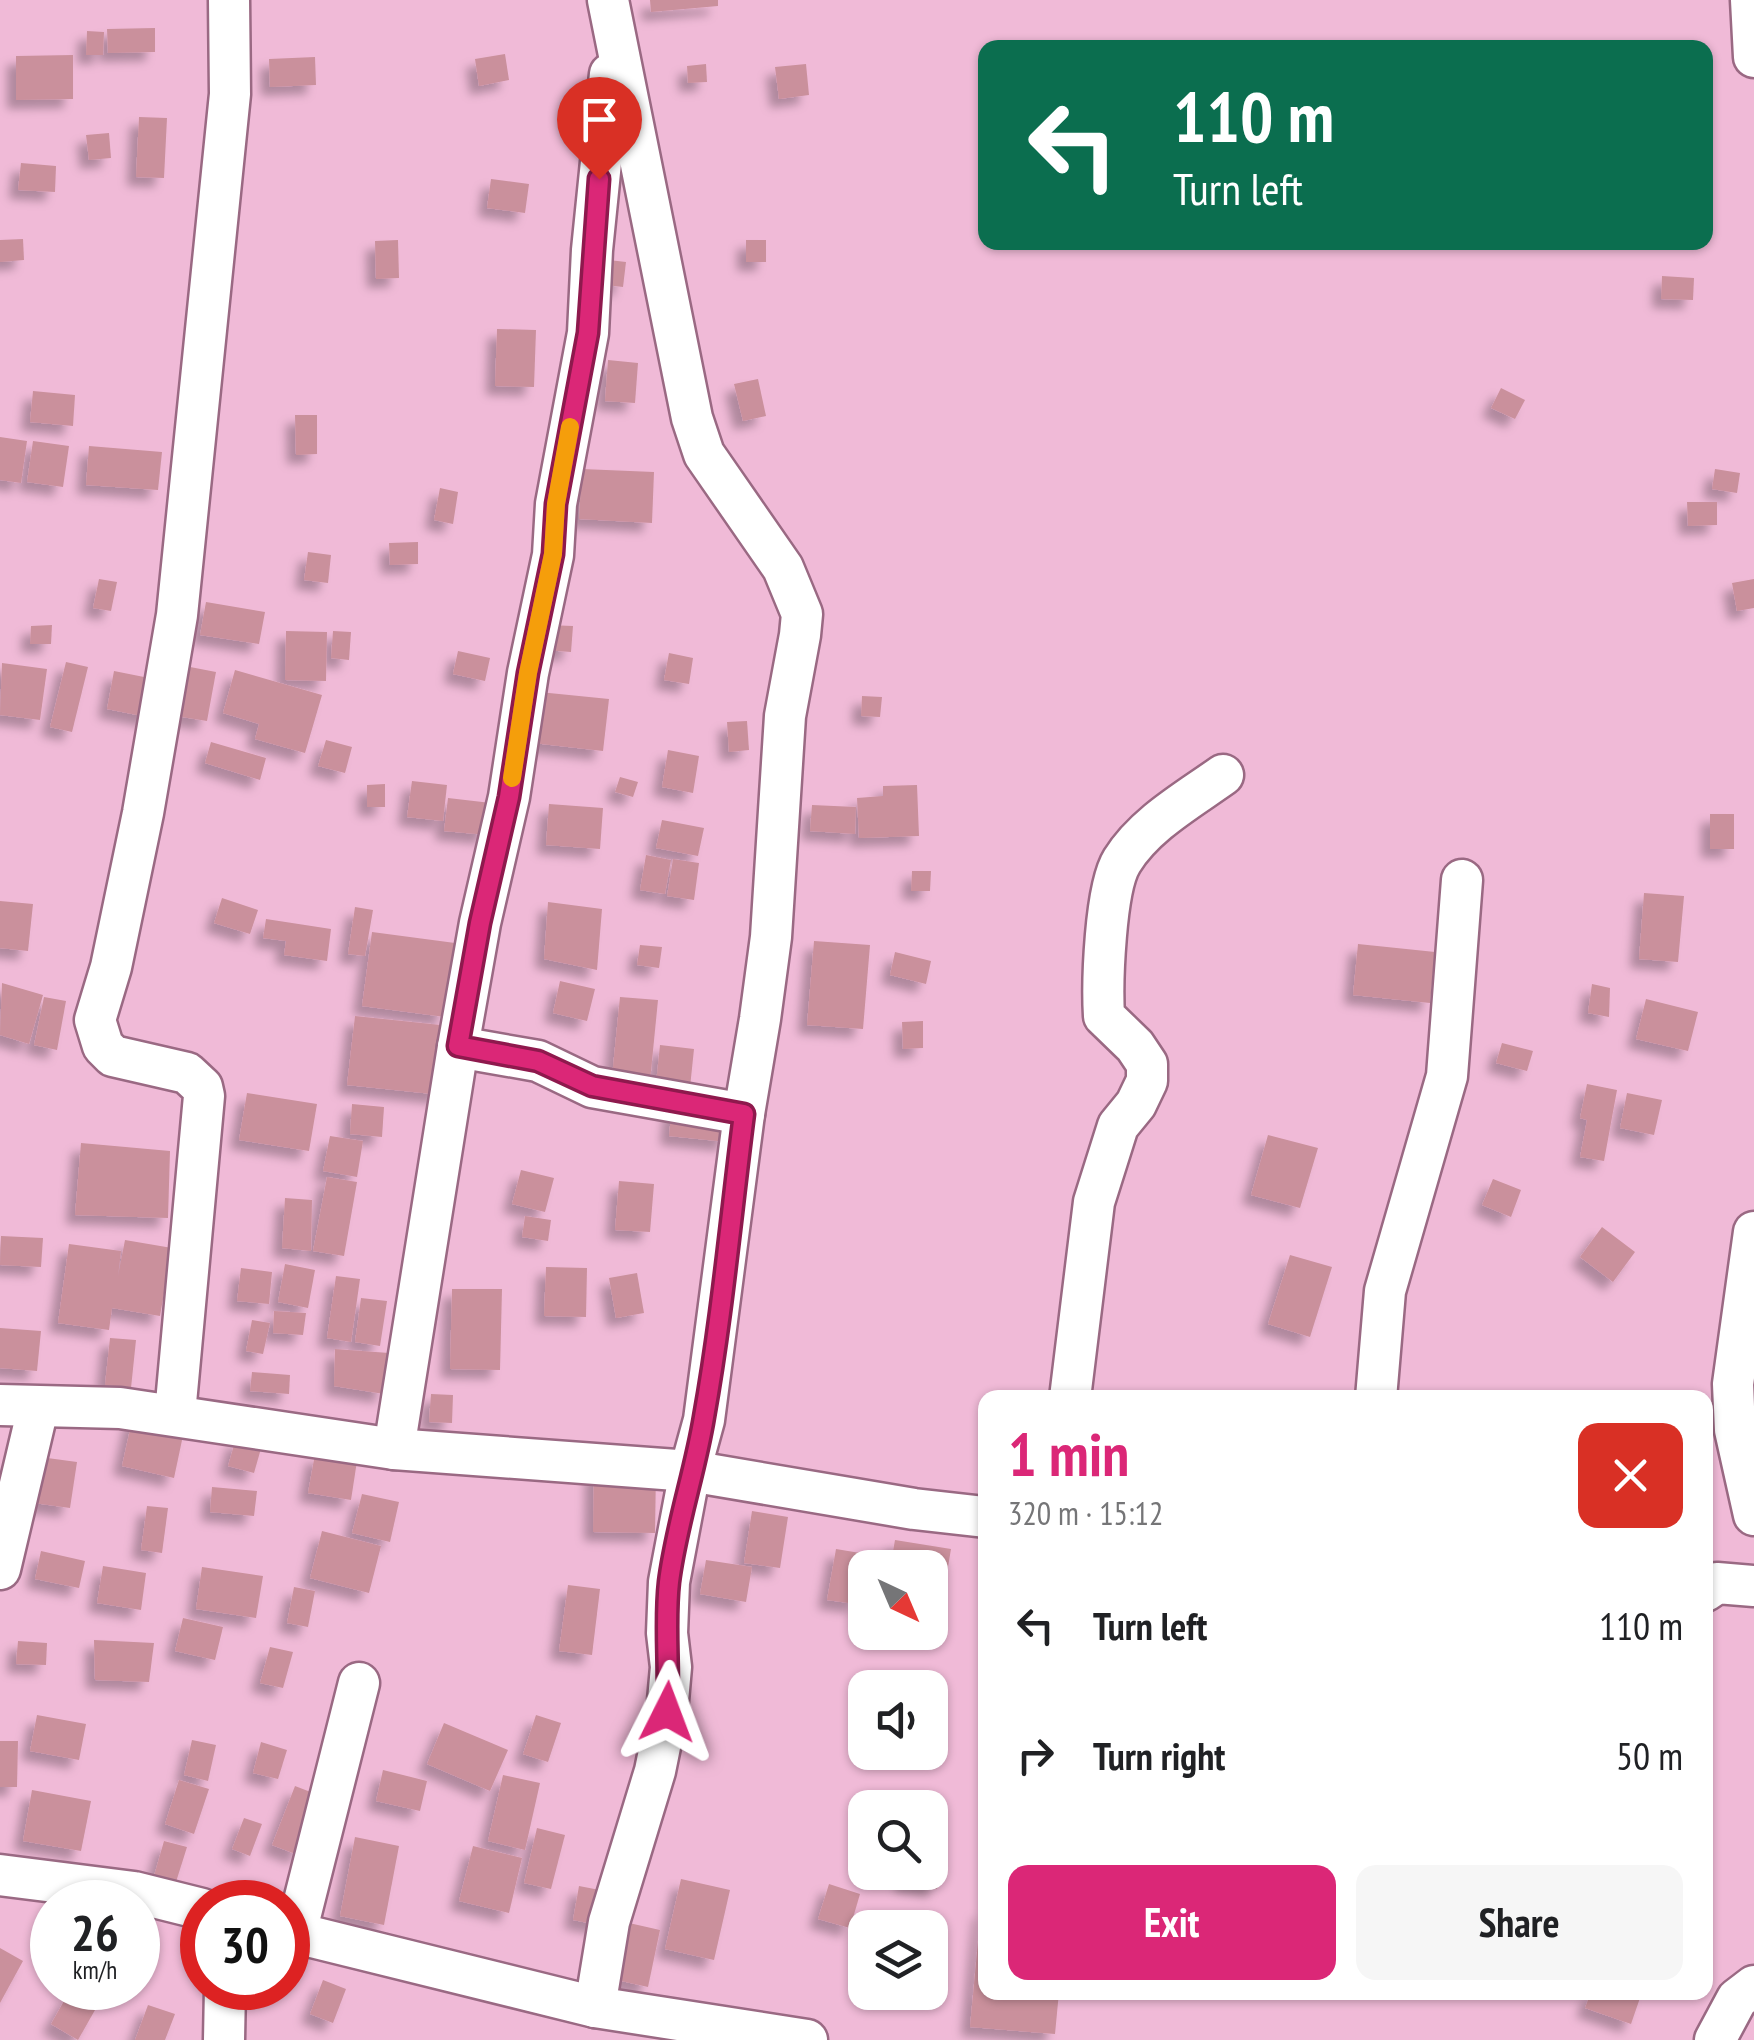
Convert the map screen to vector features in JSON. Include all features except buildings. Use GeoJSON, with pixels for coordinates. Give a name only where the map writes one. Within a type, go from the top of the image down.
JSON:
{"type":"FeatureCollection","features":[{"type":"Feature","properties":{"kind":"street"},"geometry":{"type":"LineString","coordinates":[[175,1414],[204,1096],[202,1087],[187,1074],[114,1056],[103,1046],[95,1020],[111,967],[143,812],[177,615],[230,94],[229,0]]}},
{"type":"Feature","properties":{"kind":"street"},"geometry":{"type":"LineString","coordinates":[[1751,0],[1754,57]]}},
{"type":"Feature","properties":{"kind":"street"},"geometry":{"type":"LineString","coordinates":[[394,1449],[458,1046],[480,923],[509,797],[588,333],[611,18]]}},
{"type":"Feature","properties":{"kind":"street"},"geometry":{"type":"LineString","coordinates":[[594,2007],[609,1922],[655,1770],[667,1712],[669,1582],[704,1420],[771,937],[785,716],[802,614],[783,568],[704,454],[692,418],[611,18]]}},
{"type":"Feature","properties":{"kind":"street"},"geometry":{"type":"LineString","coordinates":[[1071,1390],[1094,1202],[1118,1126],[1136,1104],[1147,1081],[1147,1064],[1135,1046],[1104,1016],[1112,890],[1119,864],[1135,843],[1222,775]]}},
{"type":"Feature","properties":{"kind":"street"},"geometry":{"type":"LineString","coordinates":[[1377,1390],[1385,1291],[1446,1076],[1462,880]]}},
{"type":"Feature","properties":{"kind":"street"},"geometry":{"type":"LineString","coordinates":[[458,1046],[538,1061],[592,1086],[744,1114]]}},
{"type":"Feature","properties":{"kind":"street"},"geometry":{"type":"LineString","coordinates":[[1754,1232],[1733,1384],[1734,1430],[1754,1515]]}},
{"type":"Feature","properties":{"kind":"street"},"geometry":{"type":"LineString","coordinates":[[0,1570],[19,1406],[120,1408],[394,1449],[690,1471],[978,1516]]}},
{"type":"Feature","properties":{"kind":"street"},"geometry":{"type":"LineString","coordinates":[[1713,1585],[1754,1586]]}},
{"type":"Feature","properties":{"kind":"street"},"geometry":{"type":"LineString","coordinates":[[305,1880],[359,1683]]}},
{"type":"Feature","properties":{"kind":"street"},"geometry":{"type":"LineString","coordinates":[[0,1876],[134,1892],[180,1904]]}},
{"type":"Feature","properties":{"kind":"street"},"geometry":{"type":"LineString","coordinates":[[310,1939],[594,2007],[807,2040]]}},
{"type":"Feature","properties":{"kind":"street"},"geometry":{"type":"LineString","coordinates":[[1716,2040],[1737,1999],[1754,1986]]}},
{"type":"Feature","properties":{"kind":"street"},"geometry":{"type":"LineString","coordinates":[[224,2040],[225,2010]]}},
{"type":"Feature","properties":{"kind":"slow traffic"},"geometry":{"type":"LineString","coordinates":[[512,778],[528,673],[553,554],[556,504],[570,427]]}},
{"type":"Feature","properties":{"kind":"route"},"geometry":{"type":"LineString","coordinates":[[599,179],[588,333],[556,504],[553,554],[458,1046],[538,1061],[592,1086],[744,1114],[704,1420],[669,1582],[667,1712]]}}]}
